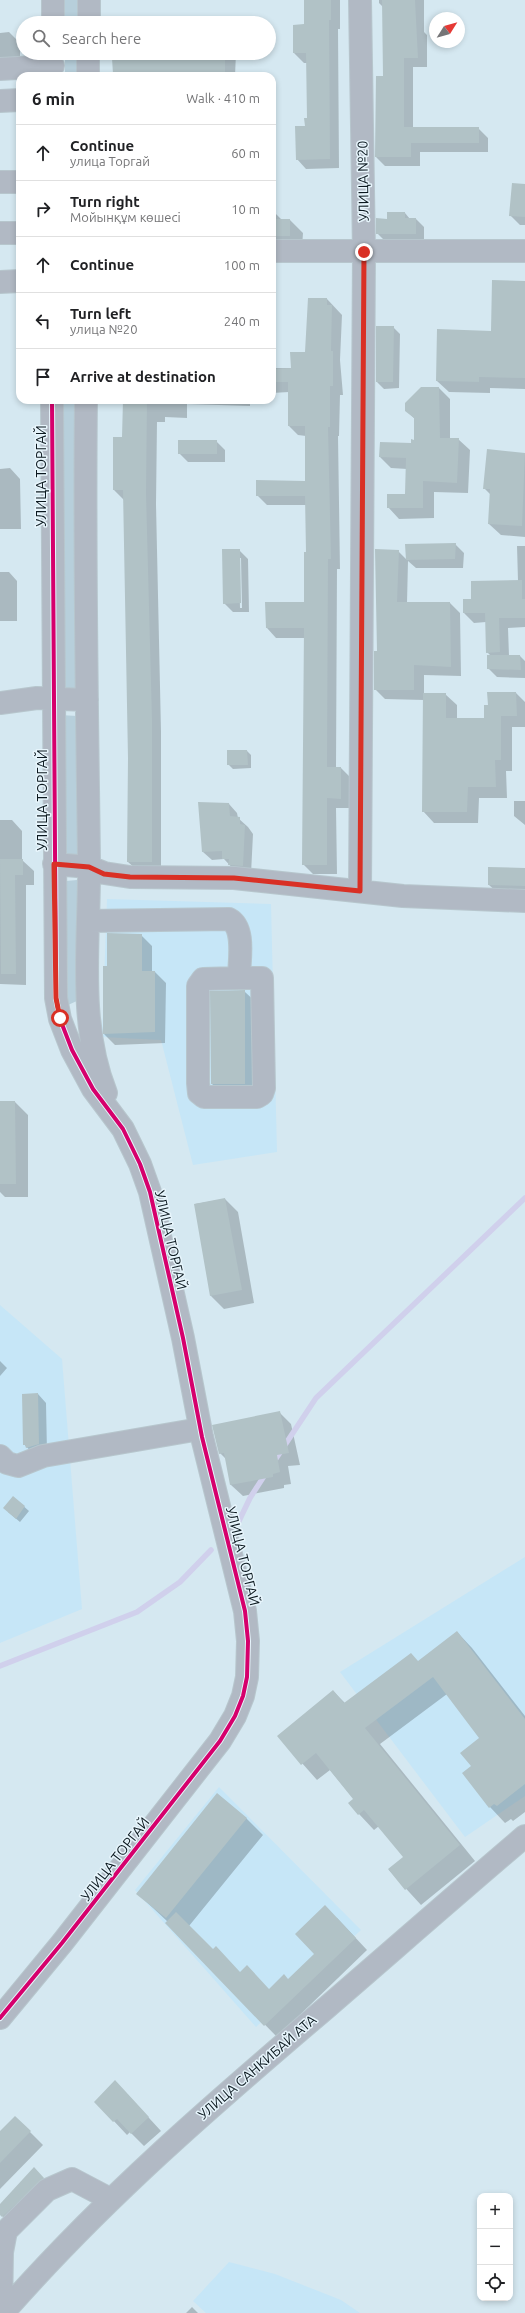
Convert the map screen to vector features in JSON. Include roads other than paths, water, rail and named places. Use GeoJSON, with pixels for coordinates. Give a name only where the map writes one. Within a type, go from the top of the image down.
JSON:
{"type":"FeatureCollection","features":[{"type":"Feature","properties":{"kind":"street"},"geometry":{"type":"LineString","coordinates":[[53,0],[53,16]]}},
{"type":"Feature","properties":{"kind":"street"},"geometry":{"type":"LineString","coordinates":[[89,0],[89,16]]}},
{"type":"Feature","properties":{"kind":"street","name":"УЛИЦА №20"},"geometry":{"type":"LineString","coordinates":[[360,0],[364,252],[360,891]]}},
{"type":"Feature","properties":{"kind":"street"},"geometry":{"type":"LineString","coordinates":[[88,60],[88,72]]}},
{"type":"Feature","properties":{"kind":"street"},"geometry":{"type":"LineString","coordinates":[[0,69],[53,65]]}},
{"type":"Feature","properties":{"kind":"street"},"geometry":{"type":"LineString","coordinates":[[0,101],[16,100]]}},
{"type":"Feature","properties":{"kind":"street"},"geometry":{"type":"LineString","coordinates":[[0,182],[16,182]]}},
{"type":"Feature","properties":{"kind":"street"},"geometry":{"type":"LineString","coordinates":[[0,233],[16,233]]}},
{"type":"Feature","properties":{"kind":"street"},"geometry":{"type":"LineString","coordinates":[[276,251],[525,251]]}},
{"type":"Feature","properties":{"kind":"street"},"geometry":{"type":"LineString","coordinates":[[0,282],[16,281]]}},
{"type":"Feature","properties":{"kind":"street","name":"УЛИЦА ТОРГАЙ"},"geometry":{"type":"LineString","coordinates":[[4,2006],[62,1943],[220,1741],[235,1716],[243,1696],[247,1677],[248,1641],[245,1611],[200,1429],[183,1338],[150,1192],[123,1128],[114,1115],[104,1105],[85,1076],[72,1050],[60,1018],[56,998],[52,700],[52,404]]}},
{"type":"Feature","properties":{"kind":"street","name":"УЛИЦА ТОРГАЙ"},"geometry":{"type":"LineString","coordinates":[[86,404],[90,1032],[97,1068],[114,1115]]}},
{"type":"Feature","properties":{"kind":"street"},"geometry":{"type":"LineString","coordinates":[[0,703],[37,698],[52,700],[87,700]]}},
{"type":"Feature","properties":{"kind":"street"},"geometry":{"type":"LineString","coordinates":[[54,864],[89,867],[104,874],[130,877],[234,878],[403,896],[525,901]]}},
{"type":"Feature","properties":{"kind":"street"},"geometry":{"type":"LineString","coordinates":[[89,921],[229,920],[238,926],[239,978]]}},
{"type":"Feature","properties":{"kind":"street"},"geometry":{"type":"LineString","coordinates":[[239,978],[262,978],[264,1088],[262,1094],[257,1097],[204,1097],[199,1093],[198,1083],[198,986],[203,979],[239,978]]}},
{"type":"Feature","properties":{"kind":"street"},"geometry":{"type":"LineString","coordinates":[[0,1456],[7,1462],[18,1466],[43,1456],[200,1429]]}},
{"type":"Feature","properties":{"kind":"street","name":"УЛИЦА САНКИБАЙ АТА"},"geometry":{"type":"LineString","coordinates":[[2,2313],[110,2199],[222,2097],[525,1836]]}},
{"type":"Feature","properties":{"kind":"street"},"geometry":{"type":"LineString","coordinates":[[2,2313],[2,2252],[6,2231],[47,2190],[72,2179],[110,2199]]}},
{"type":"Feature","properties":{"kind":"waterway"},"geometry":{"type":"LineString","coordinates":[[273,1463],[316,1398],[525,1198]]}},
{"type":"Feature","properties":{"kind":"waterway"},"geometry":{"type":"LineString","coordinates":[[238,1523],[250,1498],[266,1473]]}},
{"type":"Feature","properties":{"kind":"waterway"},"geometry":{"type":"LineString","coordinates":[[0,1666],[137,1612],[180,1582],[211,1550]]}}]}
